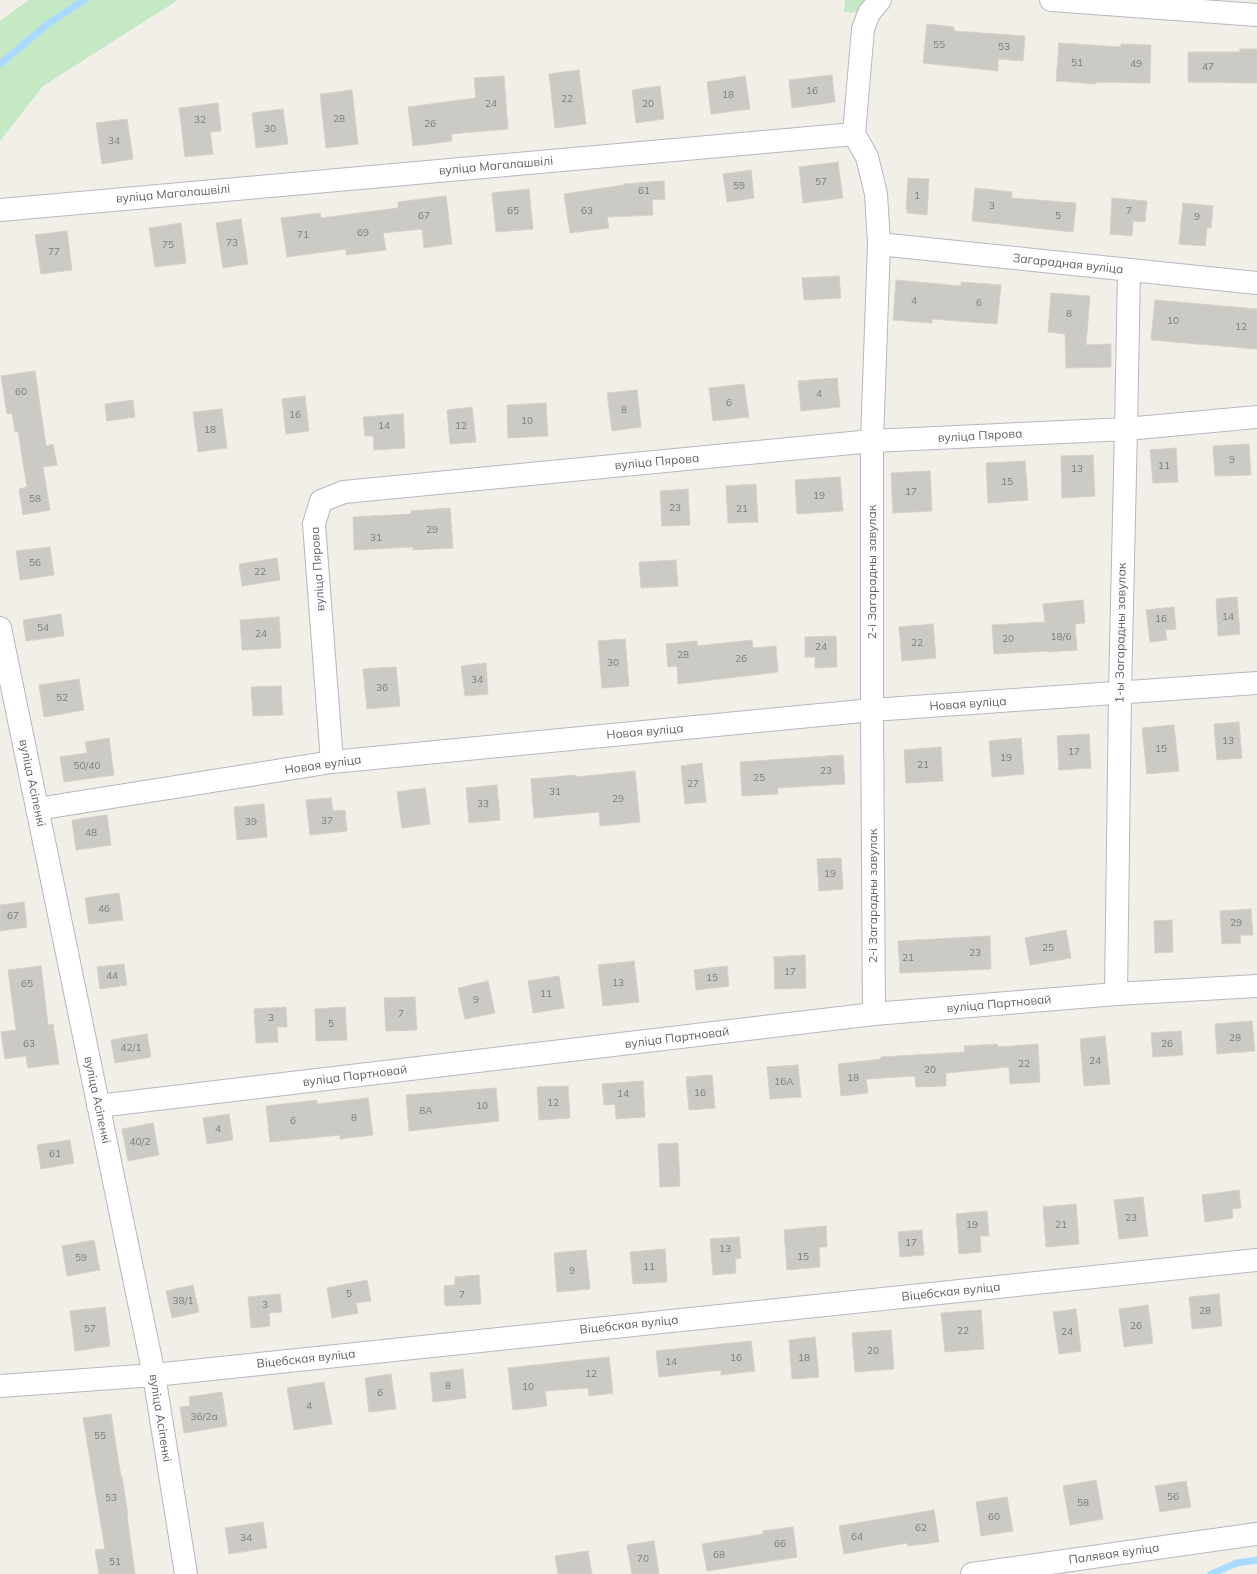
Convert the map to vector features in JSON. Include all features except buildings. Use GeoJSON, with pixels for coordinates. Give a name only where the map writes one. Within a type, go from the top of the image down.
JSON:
{"type":"FeatureCollection","features":[{"type":"Feature","properties":{"kind":"street"},"geometry":{"type":"LineString","coordinates":[[854,134],[863,30],[869,13],[880,0]]}},
{"type":"Feature","properties":{"kind":"street"},"geometry":{"type":"LineString","coordinates":[[1051,0],[1257,15]]}},
{"type":"Feature","properties":{"kind":"street","name":"вуліца Магалашвілі"},"geometry":{"type":"LineString","coordinates":[[0,210],[854,134]]}},
{"type":"Feature","properties":{"kind":"street","name":"2-і Загарадны завулак"},"geometry":{"type":"LineString","coordinates":[[854,134],[867,157],[876,194],[879,244],[872,441],[874,1014]]}},
{"type":"Feature","properties":{"kind":"street","name":"Загарадная вуліца"},"geometry":{"type":"LineString","coordinates":[[879,244],[1257,283]]}},
{"type":"Feature","properties":{"kind":"street","name":"1-ы Загарадны завулак"},"geometry":{"type":"LineString","coordinates":[[1116,994],[1120,693],[1129,271]]}},
{"type":"Feature","properties":{"kind":"street","name":"вуліца Пярова"},"geometry":{"type":"LineString","coordinates":[[332,762],[314,524],[321,502],[344,492],[872,441],[1126,428],[1257,417]]}},
{"type":"Feature","properties":{"kind":"street","name":"вуліца Асіпенкі"},"geometry":{"type":"LineString","coordinates":[[0,628],[154,1375],[186,1574]]}},
{"type":"Feature","properties":{"kind":"street","name":"Новая вуліца"},"geometry":{"type":"LineString","coordinates":[[37,809],[332,762],[872,710],[1257,683]]}},
{"type":"Feature","properties":{"kind":"street","name":"вуліца Партновай"},"geometry":{"type":"LineString","coordinates":[[98,1106],[874,1014],[1116,994],[1257,986]]}},
{"type":"Feature","properties":{"kind":"street","name":"Віцебская вуліца"},"geometry":{"type":"LineString","coordinates":[[0,1386],[154,1375],[1257,1260]]}},
{"type":"Feature","properties":{"kind":"street","name":"Палявая вуліца"},"geometry":{"type":"LineString","coordinates":[[972,1574],[1257,1534]]}},
{"type":"Feature","properties":{"kind":"green space"},"geometry":{"type":"Polygon","coordinates":[[[29,0],[178,0],[43,86],[0,141],[0,21],[29,0]]]}},
{"type":"Feature","properties":{"kind":"green space"},"geometry":{"type":"Polygon","coordinates":[[[845,0],[868,0],[860,13],[844,12],[845,0]]]}},
{"type":"Feature","properties":{"kind":"waterway"},"geometry":{"type":"LineString","coordinates":[[0,64],[49,23],[84,0]]}},
{"type":"Feature","properties":{"kind":"waterway"},"geometry":{"type":"LineString","coordinates":[[1211,1574],[1237,1563],[1257,1560]]}}]}
